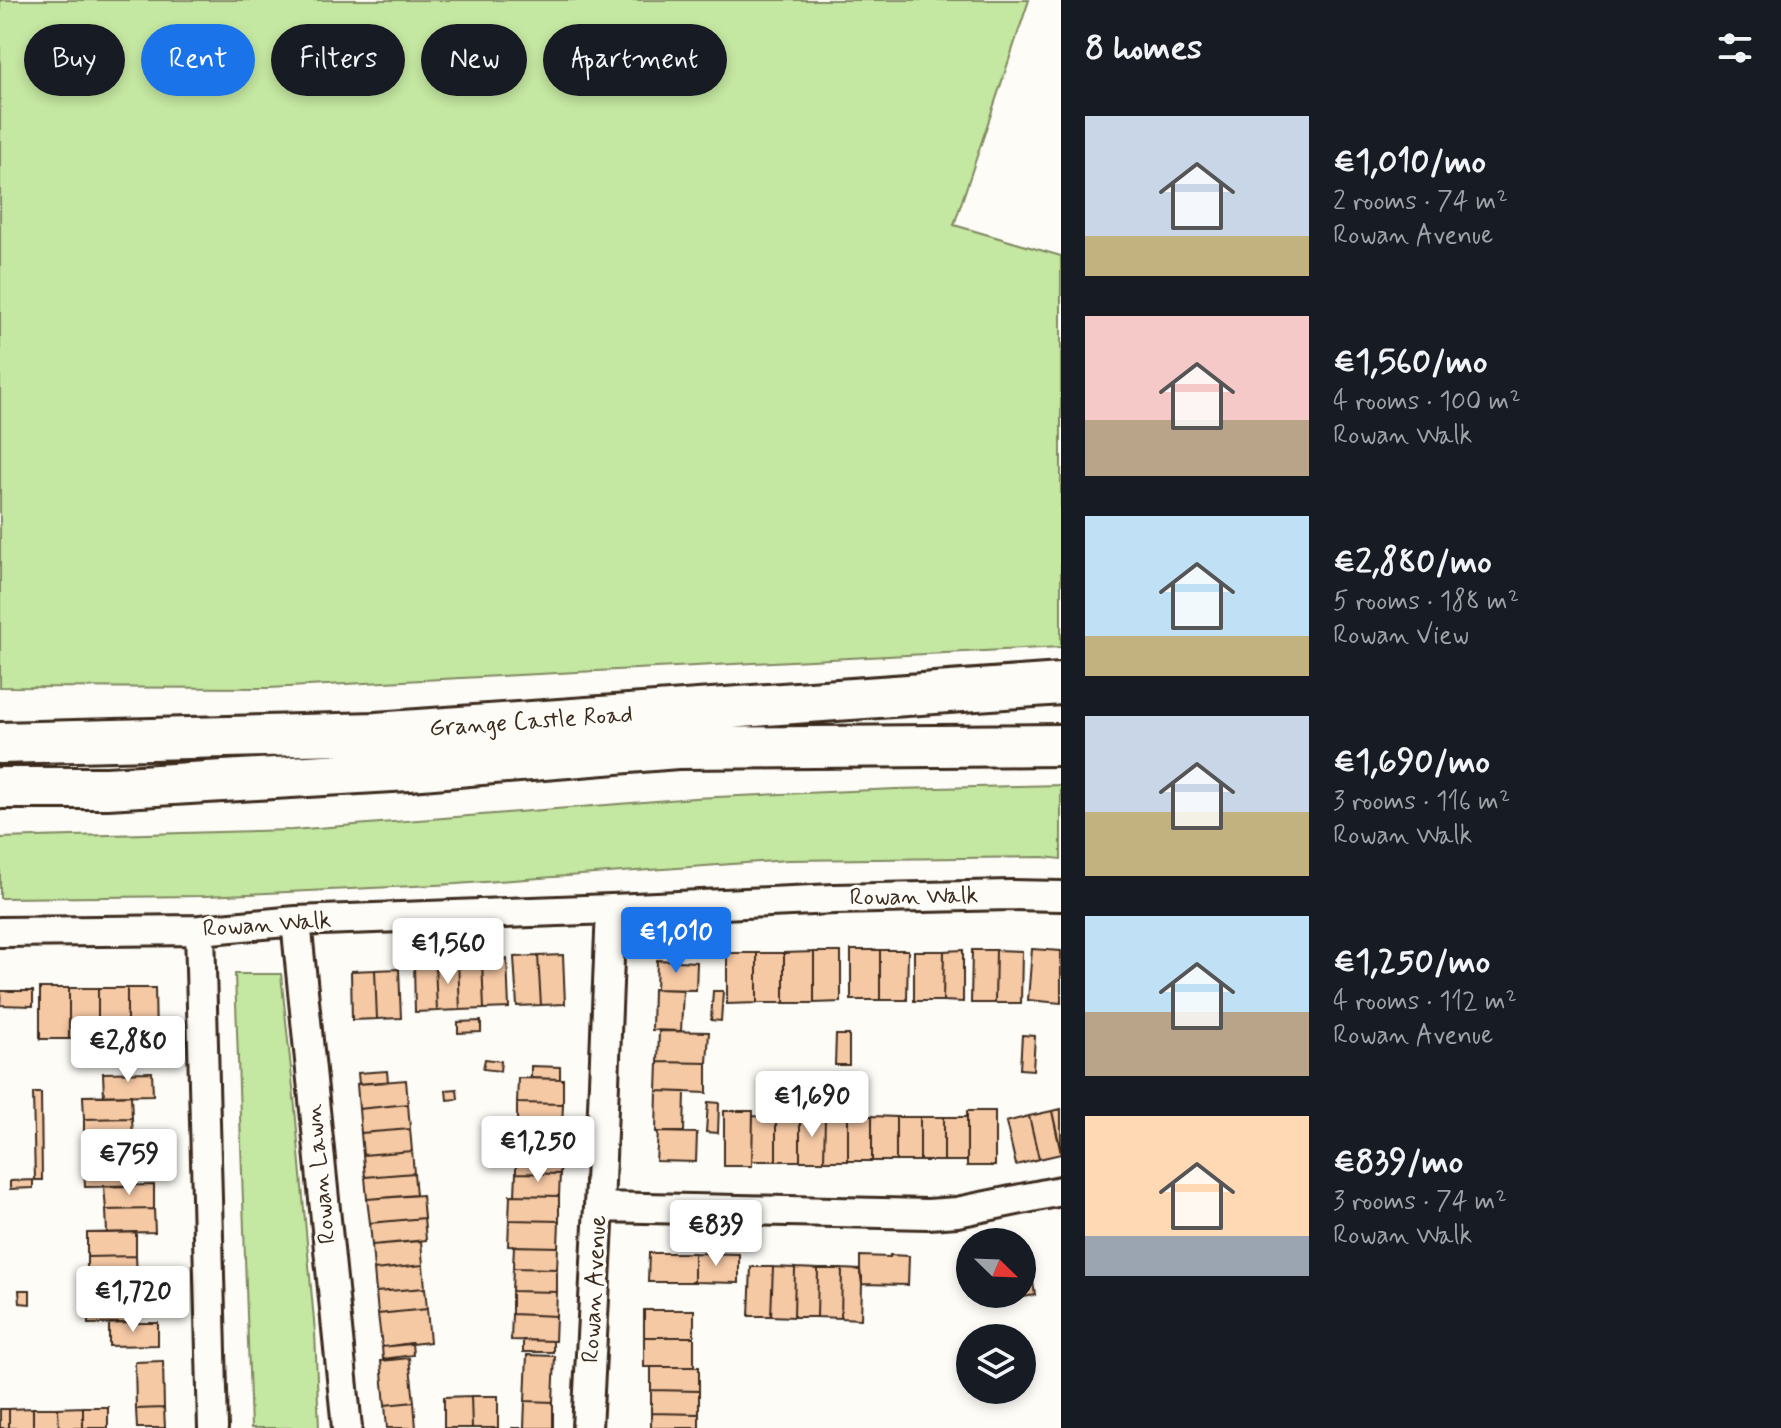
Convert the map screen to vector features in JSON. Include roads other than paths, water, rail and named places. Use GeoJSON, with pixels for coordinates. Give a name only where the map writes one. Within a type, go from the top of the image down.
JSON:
{"type":"FeatureCollection","features":[{"type":"Feature","properties":{"kind":"main road","name":"Grange Castle Road"},"geometry":{"type":"LineString","coordinates":[[0,743],[376,733],[1061,684]]}},
{"type":"Feature","properties":{"kind":"main road","name":"Grange Castle Road"},"geometry":{"type":"LineString","coordinates":[[0,788],[107,788],[409,770],[677,748],[1061,745]]}},
{"type":"Feature","properties":{"kind":"street","name":"Rowan Walk"},"geometry":{"type":"LineString","coordinates":[[0,932],[200,930],[296,921],[835,899],[1061,896]]}},
{"type":"Feature","properties":{"kind":"street","name":"Rowan Avenue"},"geometry":{"type":"LineString","coordinates":[[587,1428],[611,909]]}},
{"type":"Feature","properties":{"kind":"street","name":"Rowan Lawn"},"geometry":{"type":"LineString","coordinates":[[296,921],[347,1428]]}},
{"type":"Feature","properties":{"kind":"street"},"geometry":{"type":"LineString","coordinates":[[200,930],[213,1428]]}},
{"type":"Feature","properties":{"kind":"street"},"geometry":{"type":"LineString","coordinates":[[599,1207],[928,1214],[957,1212],[1061,1191]]}}]}
